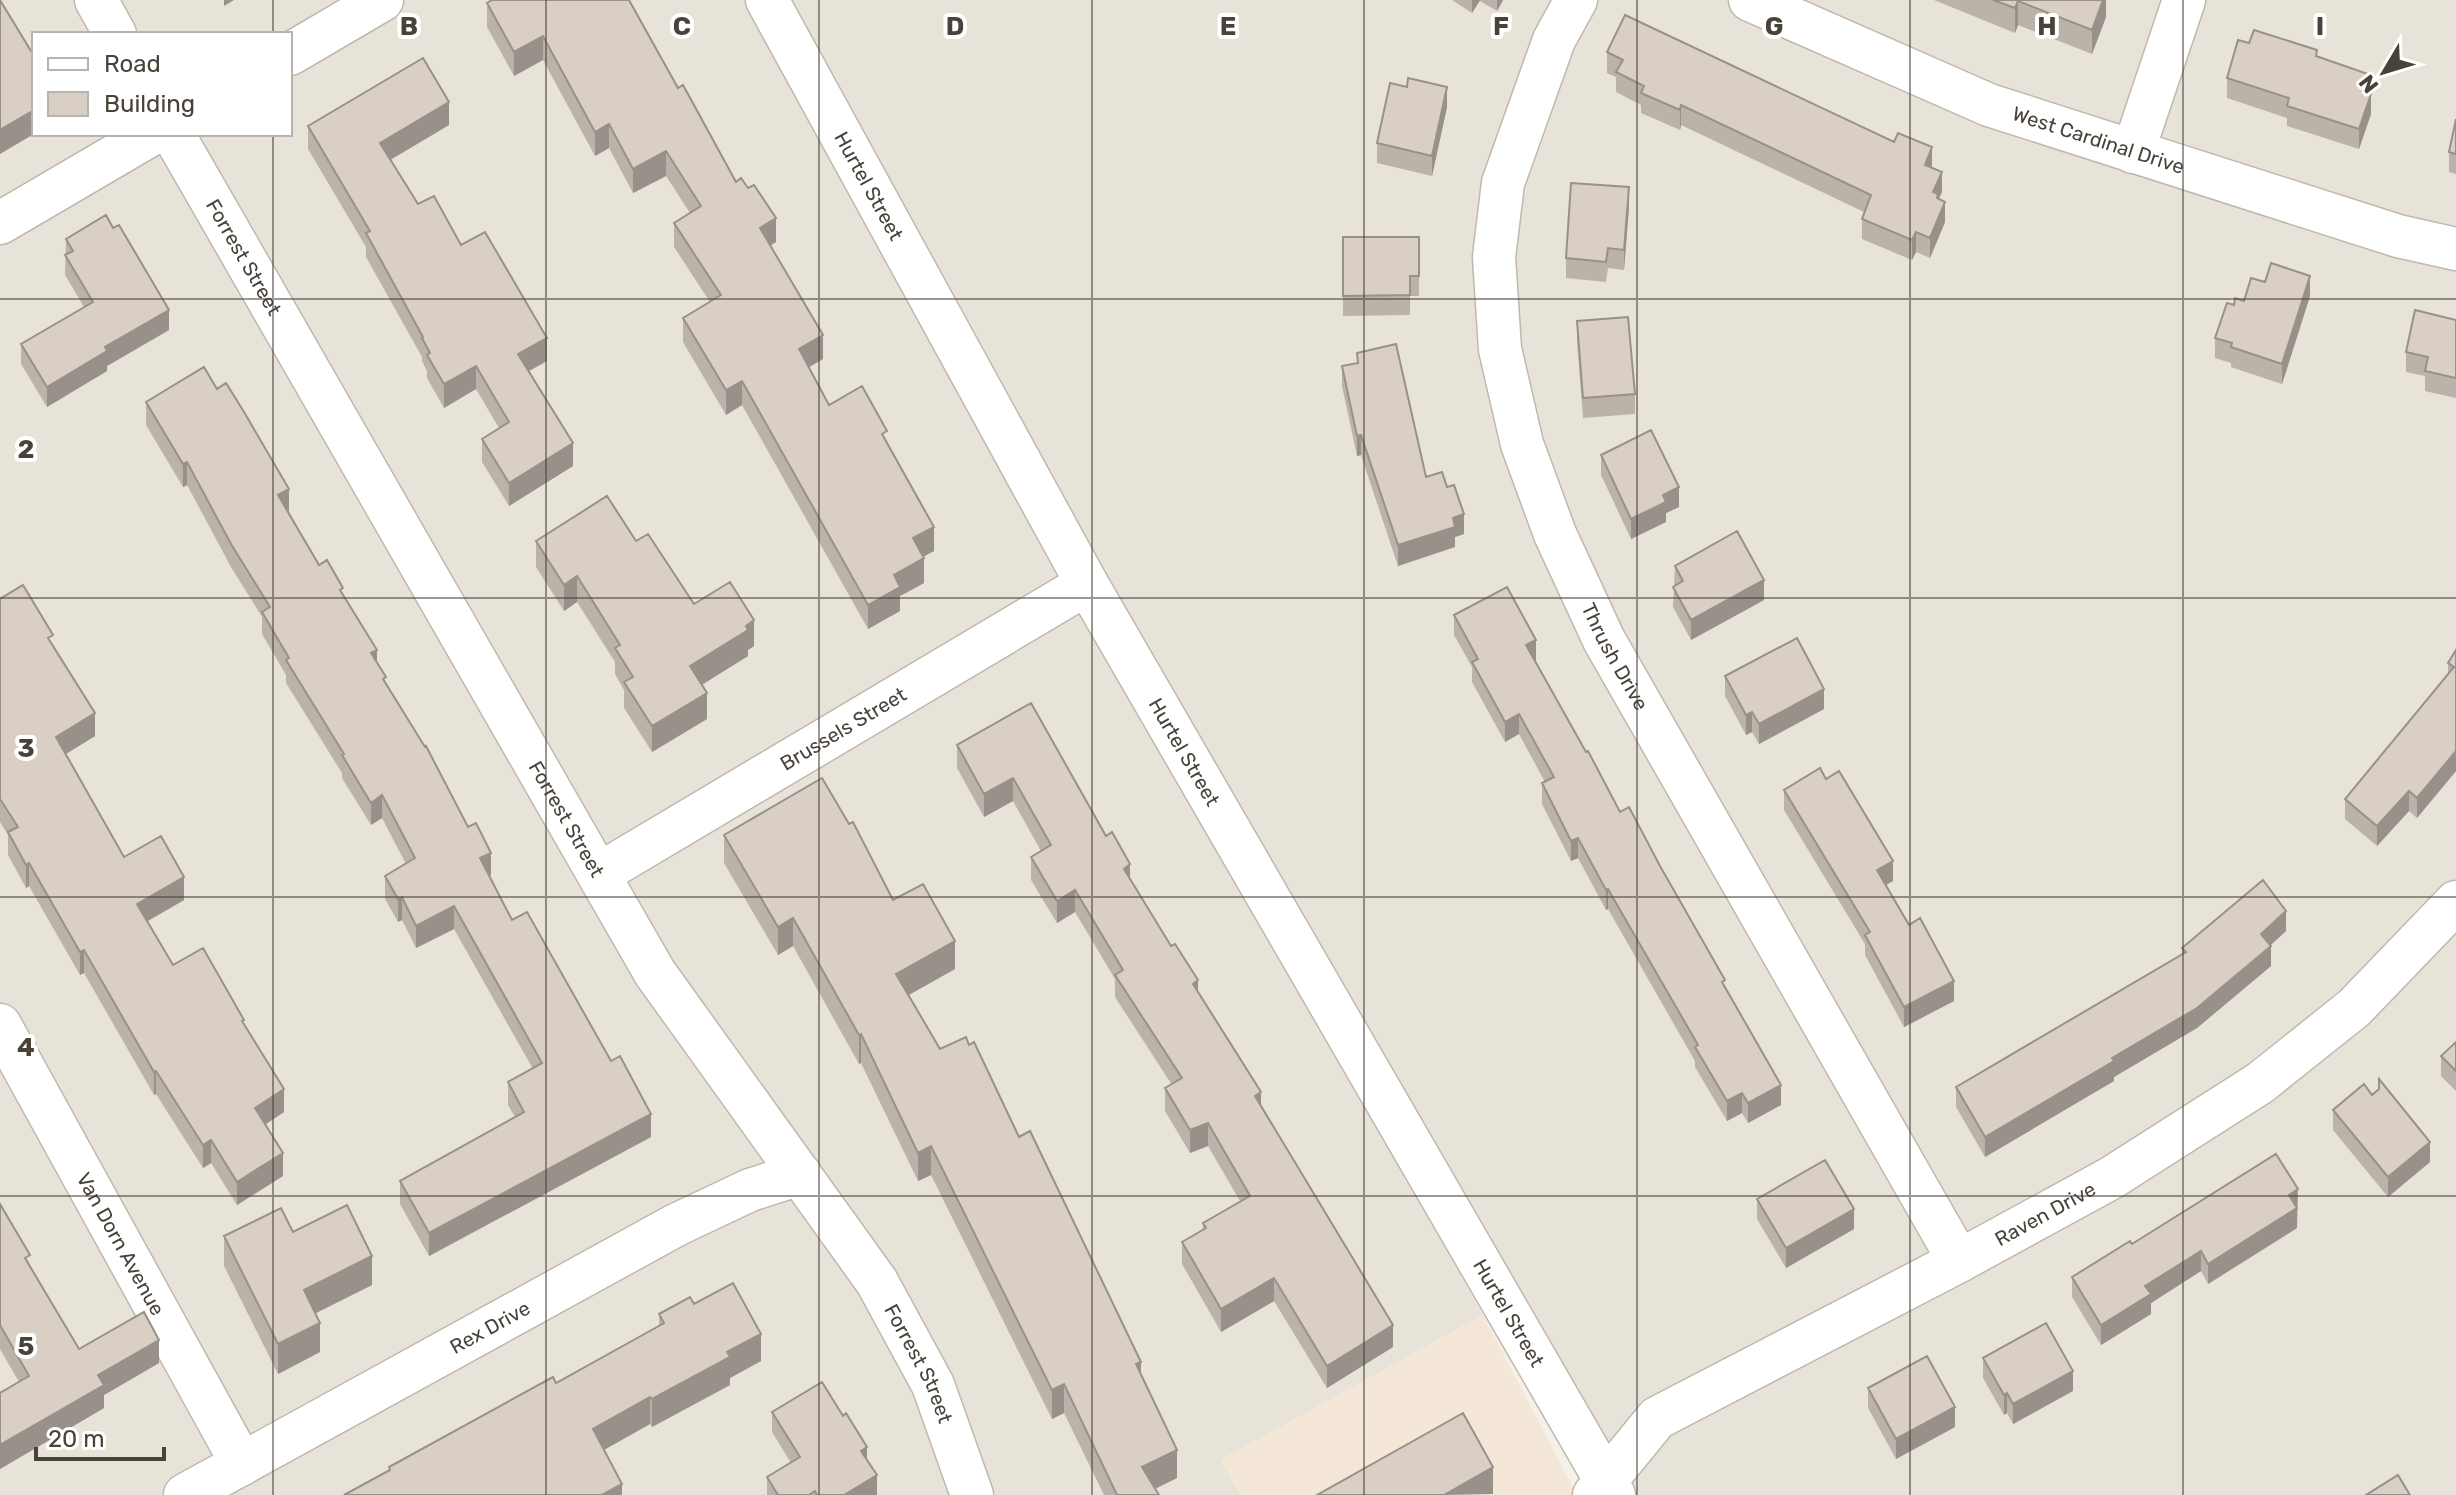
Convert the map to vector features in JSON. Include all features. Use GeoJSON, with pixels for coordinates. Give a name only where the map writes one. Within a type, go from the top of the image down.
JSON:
{"type":"FeatureCollection","features":[{"type":"Feature","properties":{"kind":"street"},"geometry":{"type":"LineString","coordinates":[[96,0],[114,32]]}},
{"type":"Feature","properties":{"kind":"street"},"geometry":{"type":"LineString","coordinates":[[292,53],[382,0]]}},
{"type":"Feature","properties":{"kind":"street","name":"Hurtel Street"},"geometry":{"type":"LineString","coordinates":[[767,0],[1087,584],[1605,1490]]}},
{"type":"Feature","properties":{"kind":"street","name":"Thrush Drive"},"geometry":{"type":"LineString","coordinates":[[1576,0],[1554,40],[1503,183],[1499,212],[1494,257],[1500,349],[1522,444],[1555,534],[1604,640],[1959,1261]]}},
{"type":"Feature","properties":{"kind":"street","name":"West Cardinal Drive"},"geometry":{"type":"LineString","coordinates":[[1750,0],[1989,105],[2398,236],[2456,249]]}},
{"type":"Feature","properties":{"kind":"street"},"geometry":{"type":"LineString","coordinates":[[2133,152],[2184,0]]}},
{"type":"Feature","properties":{"kind":"street"},"geometry":{"type":"LineString","coordinates":[[0,223],[149,136]]}},
{"type":"Feature","properties":{"kind":"street","name":"Forrest Street"},"geometry":{"type":"LineString","coordinates":[[174,136],[655,973],[877,1282],[933,1385],[972,1495]]}},
{"type":"Feature","properties":{"kind":"street","name":"Brussels Street"},"geometry":{"type":"LineString","coordinates":[[599,874],[1087,584]]}},
{"type":"Feature","properties":{"kind":"street","name":"Raven Drive"},"geometry":{"type":"LineString","coordinates":[[1605,1490],[1657,1418],[2111,1178],[2260,1083],[2354,1008],[2456,902]]}},
{"type":"Feature","properties":{"kind":"street","name":"Van Dorn Avenue"},"geometry":{"type":"LineString","coordinates":[[0,1025],[242,1464]]}},
{"type":"Feature","properties":{"kind":"street","name":"Rex Drive"},"geometry":{"type":"LineString","coordinates":[[185,1495],[676,1225],[750,1190],[800,1174]]}},
{"type":"Feature","properties":{"kind":"shaded area"},"geometry":{"type":"Polygon","coordinates":[[[0,0],[747,0],[1483,1315],[1221,1460],[1241,1495],[0,1495],[0,0]]]}},
{"type":"Feature","properties":{"kind":"shaded area"},"geometry":{"type":"Polygon","coordinates":[[[775,0],[2456,0],[2456,1495],[1621,1495],[775,0]]]}},
{"type":"Feature","properties":{"kind":"shaded area"},"geometry":{"type":"Polygon","coordinates":[[[1483,1315],[1576,1493],[1241,1495],[1220,1460],[1483,1315]]]}},
{"type":"Feature","properties":{"kind":"building"},"geometry":{"type":"Polygon","coordinates":[[[0,0],[32,53],[32,111],[0,130],[0,0]]]}},
{"type":"Feature","properties":{"kind":"building"},"geometry":{"type":"Polygon","coordinates":[[[492,0],[629,0],[678,88],[683,85],[736,182],[741,178],[748,188],[754,185],[776,218],[760,228],[823,335],[799,349],[829,405],[862,386],[887,431],[882,434],[934,527],[913,538],[924,558],[894,575],[900,587],[868,605],[742,381],[726,390],[683,318],[721,295],[674,223],[701,206],[666,151],[633,169],[609,124],[595,132],[543,36],[514,52],[487,3],[492,0]]]}},
{"type":"Feature","properties":{"kind":"building"},"geometry":{"type":"Polygon","coordinates":[[[1993,0],[2103,0],[2092,30],[2018,1],[2015,8],[1993,0]]]}},
{"type":"Feature","properties":{"kind":"building"},"geometry":{"type":"Polygon","coordinates":[[[1625,15],[1894,142],[1898,133],[1932,147],[1925,165],[1942,172],[1933,192],[1945,202],[1930,238],[1916,232],[1912,240],[1862,219],[1871,195],[1681,105],[1680,110],[1641,93],[1644,86],[1616,72],[1623,60],[1607,52],[1625,15]]]}},
{"type":"Feature","properties":{"kind":"building"},"geometry":{"type":"Polygon","coordinates":[[[2254,30],[2317,50],[2316,56],[2368,74],[2362,91],[2371,94],[2359,129],[2287,106],[2289,98],[2227,78],[2238,40],[2249,43],[2254,30]]]}},
{"type":"Feature","properties":{"kind":"building"},"geometry":{"type":"Polygon","coordinates":[[[423,58],[449,102],[380,143],[418,204],[434,196],[461,245],[485,232],[547,338],[518,354],[573,443],[509,483],[482,439],[509,422],[476,366],[444,384],[427,355],[430,353],[423,337],[366,233],[370,231],[308,126],[423,58]]]}},
{"type":"Feature","properties":{"kind":"building"},"geometry":{"type":"Polygon","coordinates":[[[1408,78],[1447,87],[1432,156],[1377,143],[1390,83],[1407,87],[1408,78]]]}},
{"type":"Feature","properties":{"kind":"building"},"geometry":{"type":"Polygon","coordinates":[[[2456,119],[2456,154],[2449,152],[2456,119]]]}},
{"type":"Feature","properties":{"kind":"building"},"geometry":{"type":"Polygon","coordinates":[[[1571,183],[1629,187],[1624,250],[1608,248],[1606,262],[1566,258],[1571,183]]]}},
{"type":"Feature","properties":{"kind":"building"},"geometry":{"type":"Polygon","coordinates":[[[106,215],[113,228],[119,225],[169,310],[105,347],[107,351],[47,387],[21,344],[93,302],[65,255],[73,251],[66,239],[106,215]]]}},
{"type":"Feature","properties":{"kind":"building"},"geometry":{"type":"Polygon","coordinates":[[[1343,237],[1419,237],[1419,276],[1410,276],[1410,295],[1343,296],[1343,237]]]}},
{"type":"Feature","properties":{"kind":"building"},"geometry":{"type":"Polygon","coordinates":[[[2271,263],[2310,276],[2282,364],[2231,347],[2232,343],[2215,338],[2227,303],[2234,305],[2235,298],[2244,301],[2251,278],[2265,282],[2271,263]]]}},
{"type":"Feature","properties":{"kind":"building"},"geometry":{"type":"Polygon","coordinates":[[[2415,310],[2456,320],[2456,378],[2425,371],[2428,357],[2406,352],[2415,310]]]}},
{"type":"Feature","properties":{"kind":"building"},"geometry":{"type":"Polygon","coordinates":[[[1628,317],[1635,394],[1583,398],[1577,321],[1628,317]]]}},
{"type":"Feature","properties":{"kind":"building"},"geometry":{"type":"Polygon","coordinates":[[[1396,344],[1426,477],[1442,472],[1447,487],[1454,485],[1464,514],[1453,518],[1455,527],[1398,545],[1361,435],[1357,436],[1342,366],[1358,363],[1357,353],[1396,344]]]}},
{"type":"Feature","properties":{"kind":"building"},"geometry":{"type":"Polygon","coordinates":[[[204,367],[217,389],[226,383],[244,412],[289,489],[278,495],[319,565],[327,560],[343,588],[340,590],[377,650],[371,653],[386,677],[383,679],[426,746],[468,827],[476,823],[491,853],[480,858],[512,920],[527,912],[611,1061],[620,1056],[651,1114],[429,1233],[400,1181],[524,1112],[508,1082],[542,1063],[454,906],[416,926],[402,897],[398,899],[385,876],[415,858],[382,795],[371,803],[342,755],[286,660],[289,658],[262,612],[270,607],[231,544],[187,462],[183,464],[146,402],[204,367]]]}},
{"type":"Feature","properties":{"kind":"building"},"geometry":{"type":"Polygon","coordinates":[[[1651,430],[1679,487],[1663,495],[1666,502],[1631,519],[1601,455],[1651,430]]]}},
{"type":"Feature","properties":{"kind":"building"},"geometry":{"type":"Polygon","coordinates":[[[607,496],[636,541],[648,534],[694,604],[730,582],[754,620],[746,626],[748,630],[690,666],[707,693],[652,726],[624,682],[633,677],[615,648],[620,645],[577,576],[564,585],[536,541],[607,496]]]}},
{"type":"Feature","properties":{"kind":"building"},"geometry":{"type":"Polygon","coordinates":[[[1737,531],[1764,580],[1691,620],[1673,587],[1683,581],[1675,566],[1737,531]]]}},
{"type":"Feature","properties":{"kind":"building"},"geometry":{"type":"Polygon","coordinates":[[[23,585],[53,635],[48,638],[95,713],[56,737],[124,857],[161,836],[184,877],[137,904],[173,965],[203,948],[242,1021],[284,1089],[255,1108],[283,1153],[237,1182],[211,1140],[203,1145],[154,1072],[84,950],[80,952],[8,832],[18,827],[0,799],[0,599],[23,585]]]}},
{"type":"Feature","properties":{"kind":"building"},"geometry":{"type":"Polygon","coordinates":[[[1507,587],[1536,640],[1526,645],[1620,812],[1629,807],[1781,1085],[1748,1103],[1742,1093],[1727,1101],[1578,838],[1571,841],[1542,783],[1554,777],[1519,714],[1505,722],[1472,662],[1478,659],[1454,615],[1507,587]]]}},
{"type":"Feature","properties":{"kind":"building"},"geometry":{"type":"Polygon","coordinates":[[[1797,638],[1824,689],[1759,724],[1752,712],[1746,715],[1725,676],[1797,638]]]}},
{"type":"Feature","properties":{"kind":"building"},"geometry":{"type":"Polygon","coordinates":[[[2456,650],[2456,751],[2417,798],[2409,791],[2377,826],[2345,799],[2454,667],[2448,663],[2456,650]]]}},
{"type":"Feature","properties":{"kind":"building"},"geometry":{"type":"Polygon","coordinates":[[[1031,703],[1106,836],[1112,832],[1130,864],[1124,869],[1171,946],[1175,944],[1198,980],[1193,984],[1261,1092],[1255,1096],[1393,1325],[1327,1366],[1274,1278],[1221,1309],[1182,1242],[1206,1228],[1203,1223],[1250,1196],[1208,1123],[1190,1130],[1165,1088],[1182,1078],[1115,975],[1123,970],[1075,890],[1057,901],[1031,857],[1051,845],[1013,778],[984,794],[957,745],[1031,703]]]}},
{"type":"Feature","properties":{"kind":"building"},"geometry":{"type":"Polygon","coordinates":[[[1820,768],[1826,779],[1839,771],[1893,861],[1877,870],[1909,925],[1920,918],[1954,981],[1904,1007],[1865,935],[1870,932],[1784,790],[1820,768]]]}},
{"type":"Feature","properties":{"kind":"building"},"geometry":{"type":"Polygon","coordinates":[[[822,778],[849,824],[853,822],[893,900],[923,884],[955,941],[896,974],[940,1049],[966,1037],[969,1045],[974,1042],[1019,1137],[1030,1131],[1141,1362],[1136,1364],[1177,1450],[1142,1467],[1159,1495],[1117,1495],[1064,1384],[1052,1390],[931,1146],[918,1153],[861,1034],[793,918],[778,927],[724,835],[822,778]]]}},
{"type":"Feature","properties":{"kind":"building"},"geometry":{"type":"Polygon","coordinates":[[[2263,880],[2286,911],[2261,934],[2271,946],[2197,1008],[1985,1137],[1956,1087],[2186,952],[2182,948],[2263,880]]]}},
{"type":"Feature","properties":{"kind":"building"},"geometry":{"type":"Polygon","coordinates":[[[2456,1042],[2456,1071],[2441,1056],[2456,1042]]]}},
{"type":"Feature","properties":{"kind":"building"},"geometry":{"type":"Polygon","coordinates":[[[2379,1079],[2430,1142],[2388,1177],[2333,1110],[2364,1084],[2372,1095],[2379,1089],[2379,1079]]]}},
{"type":"Feature","properties":{"kind":"building"},"geometry":{"type":"Polygon","coordinates":[[[2276,1154],[2298,1189],[2289,1195],[2297,1208],[2208,1264],[2201,1251],[2145,1286],[2151,1294],[2101,1325],[2072,1277],[2130,1241],[2132,1244],[2276,1154]]]}},
{"type":"Feature","properties":{"kind":"building"},"geometry":{"type":"Polygon","coordinates":[[[1825,1160],[1854,1209],[1786,1248],[1757,1199],[1825,1160]]]}},
{"type":"Feature","properties":{"kind":"building"},"geometry":{"type":"Polygon","coordinates":[[[0,1204],[30,1255],[25,1258],[79,1349],[144,1312],[159,1340],[98,1375],[104,1385],[0,1445],[0,1393],[29,1376],[0,1325],[0,1204]]]}},
{"type":"Feature","properties":{"kind":"building"},"geometry":{"type":"Polygon","coordinates":[[[347,1205],[372,1256],[304,1290],[320,1323],[278,1344],[224,1236],[281,1208],[293,1232],[347,1205]]]}},
{"type":"Feature","properties":{"kind":"building"},"geometry":{"type":"Polygon","coordinates":[[[733,1283],[761,1334],[727,1352],[730,1357],[593,1429],[622,1484],[602,1495],[344,1495],[553,1377],[556,1383],[664,1323],[659,1314],[690,1297],[694,1304],[733,1283]]]}},
{"type":"Feature","properties":{"kind":"building"},"geometry":{"type":"Polygon","coordinates":[[[2046,1323],[2073,1371],[2013,1404],[2007,1393],[2004,1395],[1983,1358],[2046,1323]]]}},
{"type":"Feature","properties":{"kind":"building"},"geometry":{"type":"Polygon","coordinates":[[[1927,1356],[1955,1407],[1896,1439],[1868,1388],[1927,1356]]]}},
{"type":"Feature","properties":{"kind":"building"},"geometry":{"type":"Polygon","coordinates":[[[822,1382],[867,1447],[861,1451],[877,1475],[844,1495],[817,1495],[815,1491],[809,1495],[778,1495],[767,1477],[800,1457],[772,1412],[822,1382]]]}},
{"type":"Feature","properties":{"kind":"building"},"geometry":{"type":"Polygon","coordinates":[[[1463,1413],[1493,1467],[1444,1495],[1317,1495],[1463,1413]]]}},
{"type":"Feature","properties":{"kind":"building"},"geometry":{"type":"Polygon","coordinates":[[[2398,1475],[2410,1495],[2366,1495],[2398,1475]]]}}]}
